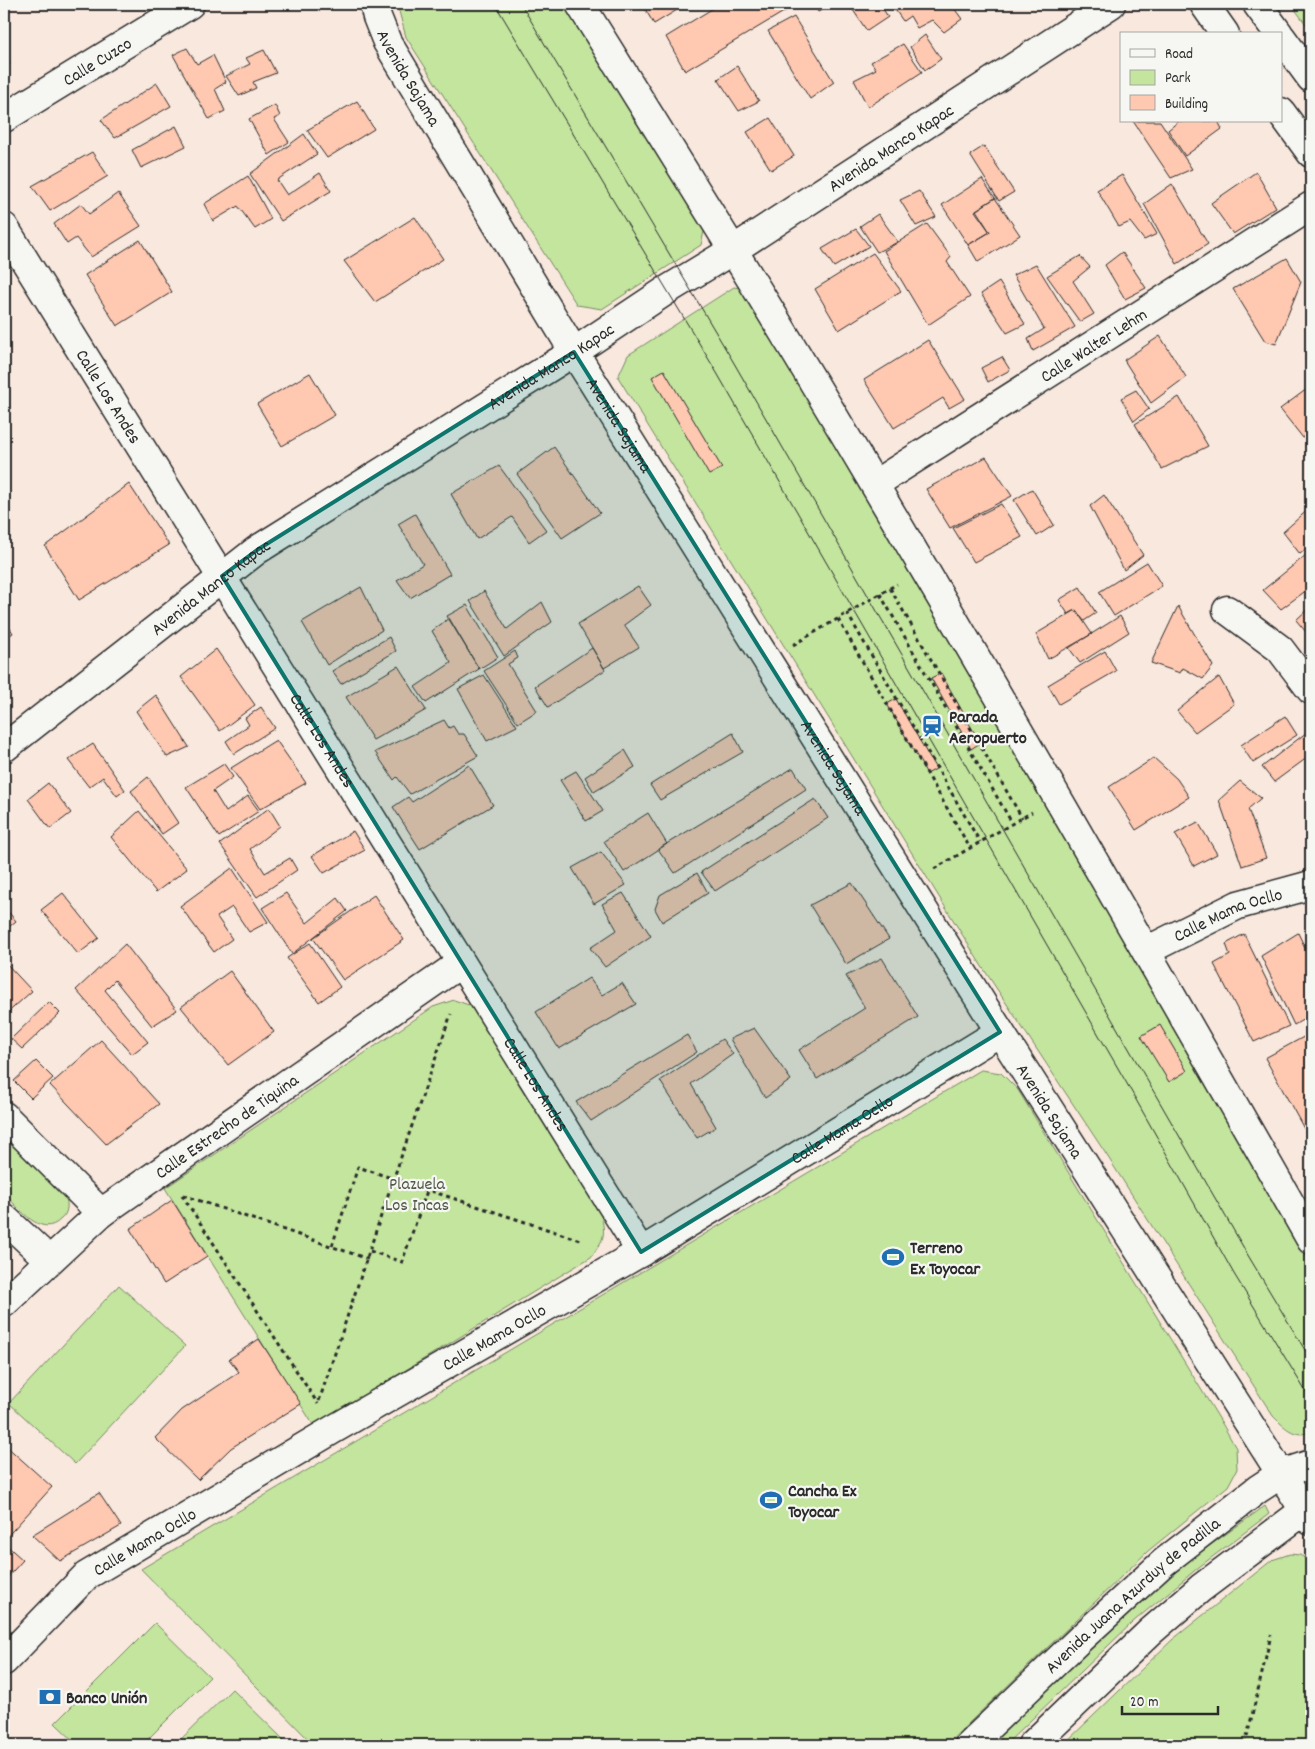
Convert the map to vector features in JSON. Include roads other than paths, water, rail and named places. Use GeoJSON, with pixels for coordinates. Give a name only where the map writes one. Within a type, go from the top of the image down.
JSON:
{"type":"FeatureCollection","features":[{"type":"Feature","properties":{"kind":"street","name":"Calle Cuzco"},"geometry":{"type":"LineString","coordinates":[[4,118],[190,4]]}},
{"type":"Feature","properties":{"kind":"street","name":"Avenida Sajama"},"geometry":{"type":"LineString","coordinates":[[374,4],[386,42],[574,352],[1000,1032],[1280,1474],[1309,1511]]}},
{"type":"Feature","properties":{"kind":"street"},"geometry":{"type":"LineString","coordinates":[[580,4],[734,250],[875,484],[1311,1240]]}},
{"type":"Feature","properties":{"kind":"street","name":"Avenida Manco Kapac"},"geometry":{"type":"LineString","coordinates":[[4,748],[257,550],[574,352],[667,290],[734,250],[1111,4]]}},
{"type":"Feature","properties":{"kind":"street"},"geometry":{"type":"LineString","coordinates":[[1204,4],[1224,32]]}},
{"type":"Feature","properties":{"kind":"street"},"geometry":{"type":"LineString","coordinates":[[1257,4],[1278,32]]}},
{"type":"Feature","properties":{"kind":"street"},"geometry":{"type":"LineString","coordinates":[[1282,38],[1311,78]]}},
{"type":"Feature","properties":{"kind":"street"},"geometry":{"type":"LineString","coordinates":[[1282,113],[1311,153]]}},
{"type":"Feature","properties":{"kind":"street","name":"Calle Walter Lehm"},"geometry":{"type":"LineString","coordinates":[[875,484],[1311,206]]}},
{"type":"Feature","properties":{"kind":"street","name":"Calle Los Andes"},"geometry":{"type":"LineString","coordinates":[[4,227],[641,1252]]}},
{"type":"Feature","properties":{"kind":"street"},"geometry":{"type":"LineString","coordinates":[[1227,610],[1280,650],[1311,690]]}},
{"type":"Feature","properties":{"kind":"street","name":"Calle Mama Ocllo"},"geometry":{"type":"LineString","coordinates":[[1146,951],[1238,905],[1311,884]]}},
{"type":"Feature","properties":{"kind":"street","name":"Calle Estrecho de Tiquina"},"geometry":{"type":"LineString","coordinates":[[4,1303],[101,1213],[461,962]]}},
{"type":"Feature","properties":{"kind":"street","name":"Calle Mama Ocllo"},"geometry":{"type":"LineString","coordinates":[[4,1661],[86,1576],[334,1429],[641,1252],[1000,1032]]}},
{"type":"Feature","properties":{"kind":"street"},"geometry":{"type":"LineString","coordinates":[[4,1116],[101,1213]]}},
{"type":"Feature","properties":{"kind":"street"},"geometry":{"type":"LineString","coordinates":[[4,1218],[49,1260]]}},
{"type":"Feature","properties":{"kind":"street","name":"Avenida Juana Azurduy de Padilla"},"geometry":{"type":"LineString","coordinates":[[969,1745],[1164,1562],[1243,1500],[1280,1474],[1311,1464]]}},
{"type":"Feature","properties":{"kind":"street"},"geometry":{"type":"LineString","coordinates":[[1032,1745],[1130,1651],[1201,1588],[1309,1511]]}},
{"type":"Feature","properties":{"kind":"tram line"},"geometry":{"type":"LineString","coordinates":[[495,4],[717,373],[1126,1082],[1234,1274],[1311,1400]]}},
{"type":"Feature","properties":{"kind":"tram line"},"geometry":{"type":"LineString","coordinates":[[521,4],[734,363],[1249,1257],[1311,1360]]}},
{"type":"Feature","properties":{"kind":"place","name":"Parada Aeropuerto"},"geometry":{"type":"Point","coordinates":[932,726]}},
{"type":"Feature","properties":{"kind":"place","name":"Terreno Ex Toyocar"},"geometry":{"type":"Point","coordinates":[893,1257]}},
{"type":"Feature","properties":{"kind":"place","name":"Cancha Ex Toyocar"},"geometry":{"type":"Point","coordinates":[771,1500]}},
{"type":"Feature","properties":{"kind":"place","name":"Banco Unión"},"geometry":{"type":"Point","coordinates":[50,1697]}},
{"type":"Feature","properties":{"kind":"park label","name":"Plazuela Los Incas"},"geometry":{"type":"Point","coordinates":[417,1193]}}]}
